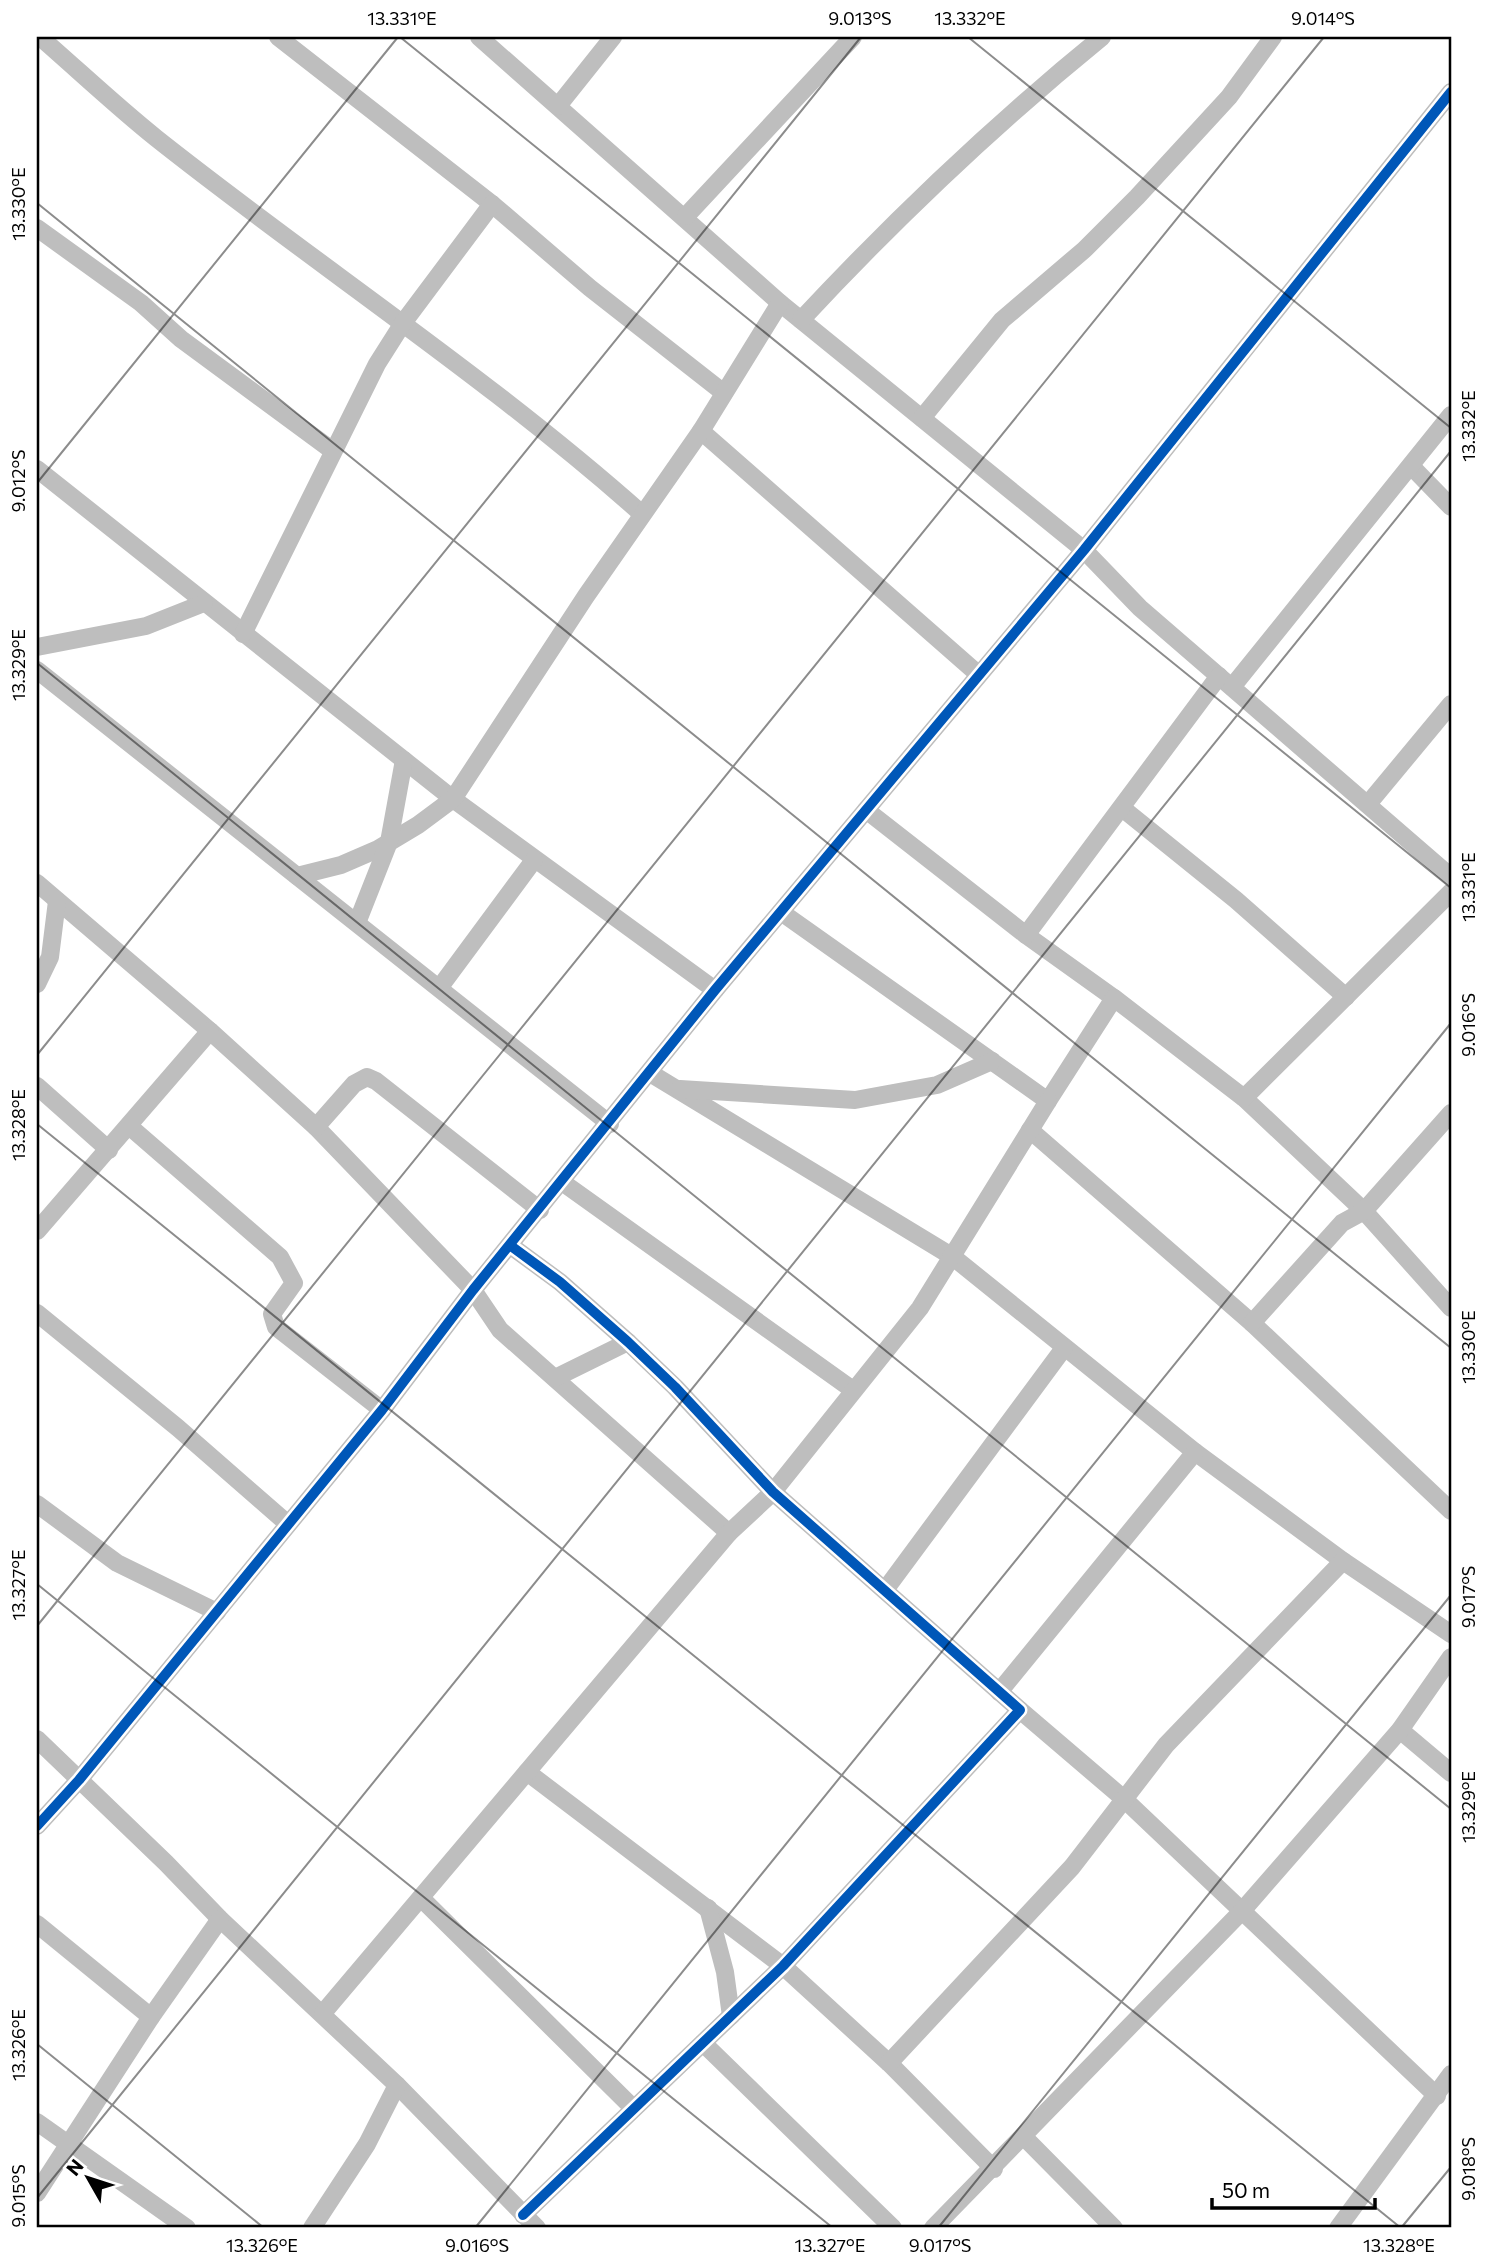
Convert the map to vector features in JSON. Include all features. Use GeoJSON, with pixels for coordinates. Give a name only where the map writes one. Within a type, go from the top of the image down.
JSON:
{"type":"FeatureCollection","features":[{"type":"Feature","properties":{"kind":"street"},"geometry":{"type":"LineString","coordinates":[[40,37],[154,137],[403,323],[597,475],[642,514]]}},
{"type":"Feature","properties":{"kind":"street"},"geometry":{"type":"LineString","coordinates":[[278,37],[492,204],[590,288],[724,393]]}},
{"type":"Feature","properties":{"kind":"street"},"geometry":{"type":"LineString","coordinates":[[479,37],[686,216],[780,303],[1084,550],[1140,608],[1451,877]]}},
{"type":"Feature","properties":{"kind":"street"},"geometry":{"type":"LineString","coordinates":[[558,106],[613,37]]}},
{"type":"Feature","properties":{"kind":"street"},"geometry":{"type":"LineString","coordinates":[[686,216],[852,37]]}},
{"type":"Feature","properties":{"kind":"street"},"geometry":{"type":"LineString","coordinates":[[801,320],[883,232],[1049,81],[1102,37]]}},
{"type":"Feature","properties":{"kind":"street"},"geometry":{"type":"LineString","coordinates":[[922,418],[1002,320],[1084,250],[1137,197],[1229,97],[1273,37]]}},
{"type":"Feature","properties":{"kind":"street"},"geometry":{"type":"LineString","coordinates":[[37,1826],[79,1780],[382,1410],[473,1290],[610,1124],[715,990],[1084,550],[1451,92]]}},
{"type":"Feature","properties":{"kind":"street"},"geometry":{"type":"LineString","coordinates":[[243,634],[377,365],[403,323],[492,204]]}},
{"type":"Feature","properties":{"kind":"street"},"geometry":{"type":"LineString","coordinates":[[37,228],[141,303],[180,339],[333,450]]}},
{"type":"Feature","properties":{"kind":"street"},"geometry":{"type":"LineString","coordinates":[[297,876],[341,865],[389,842],[453,799],[642,514],[701,431],[780,303]]}},
{"type":"Feature","properties":{"kind":"street"},"geometry":{"type":"LineString","coordinates":[[1026,935],[1122,808],[1451,415]]}},
{"type":"Feature","properties":{"kind":"street"},"geometry":{"type":"LineString","coordinates":[[701,431],[978,674]]}},
{"type":"Feature","properties":{"kind":"street"},"geometry":{"type":"LineString","coordinates":[[1410,466],[1451,507]]}},
{"type":"Feature","properties":{"kind":"street"},"geometry":{"type":"LineString","coordinates":[[37,469],[453,799],[715,990]]}},
{"type":"Feature","properties":{"kind":"street"},"geometry":{"type":"LineString","coordinates":[[37,647],[146,626],[204,603]]}},
{"type":"Feature","properties":{"kind":"street"},"geometry":{"type":"LineString","coordinates":[[37,670],[610,1124]]}},
{"type":"Feature","properties":{"kind":"street"},"geometry":{"type":"LineString","coordinates":[[1368,804],[1451,704]]}},
{"type":"Feature","properties":{"kind":"street"},"geometry":{"type":"LineString","coordinates":[[357,923],[389,842],[404,760]]}},
{"type":"Feature","properties":{"kind":"street"},"geometry":{"type":"LineString","coordinates":[[1122,808],[1236,900],[1346,997]]}},
{"type":"Feature","properties":{"kind":"street"},"geometry":{"type":"LineString","coordinates":[[866,810],[1026,935],[1114,998],[1244,1098],[1364,1211],[1451,1308]]}},
{"type":"Feature","properties":{"kind":"street"},"geometry":{"type":"LineString","coordinates":[[440,987],[534,860]]}},
{"type":"Feature","properties":{"kind":"street"},"geometry":{"type":"LineString","coordinates":[[37,883],[316,1127],[473,1290],[500,1330],[729,1533]]}},
{"type":"Feature","properties":{"kind":"street"},"geometry":{"type":"LineString","coordinates":[[1244,1098],[1451,892]]}},
{"type":"Feature","properties":{"kind":"street"},"geometry":{"type":"LineString","coordinates":[[37,984],[50,957],[57,901]]}},
{"type":"Feature","properties":{"kind":"street"},"geometry":{"type":"LineString","coordinates":[[781,912],[1048,1101]]}},
{"type":"Feature","properties":{"kind":"street"},"geometry":{"type":"LineString","coordinates":[[323,2013],[729,1533],[773,1492],[920,1308],[1114,998]]}},
{"type":"Feature","properties":{"kind":"street"},"geometry":{"type":"LineString","coordinates":[[40,1222],[109,1150],[209,1031]]}},
{"type":"Feature","properties":{"kind":"street"},"geometry":{"type":"LineString","coordinates":[[674,1088],[855,1100],[937,1085],[992,1061]]}},
{"type":"Feature","properties":{"kind":"street"},"geometry":{"type":"LineString","coordinates":[[650,1073],[953,1256],[1195,1452],[1343,1561],[1451,1634]]}},
{"type":"Feature","properties":{"kind":"street"},"geometry":{"type":"LineString","coordinates":[[316,1127],[354,1084],[367,1077],[376,1081],[540,1210]]}},
{"type":"Feature","properties":{"kind":"street"},"geometry":{"type":"LineString","coordinates":[[37,1086],[109,1150]]}},
{"type":"Feature","properties":{"kind":"street"},"geometry":{"type":"LineString","coordinates":[[1252,1323],[1342,1223],[1364,1211],[1451,1114]]}},
{"type":"Feature","properties":{"kind":"street"},"geometry":{"type":"LineString","coordinates":[[128,1126],[280,1257],[294,1283],[272,1314],[276,1327],[382,1410]]}},
{"type":"Feature","properties":{"kind":"street"},"geometry":{"type":"LineString","coordinates":[[1030,1130],[1252,1323],[1451,1511]]}},
{"type":"Feature","properties":{"kind":"street"},"geometry":{"type":"LineString","coordinates":[[562,1182],[853,1390]]}},
{"type":"Feature","properties":{"kind":"street"},"geometry":{"type":"LineString","coordinates":[[511,1246],[560,1282],[628,1342],[676,1387],[773,1492],[1124,1799],[1437,2096]]}},
{"type":"Feature","properties":{"kind":"street"},"geometry":{"type":"LineString","coordinates":[[37,1313],[197,1444],[288,1524]]}},
{"type":"Feature","properties":{"kind":"street"},"geometry":{"type":"LineString","coordinates":[[555,1378],[628,1342]]}},
{"type":"Feature","properties":{"kind":"street"},"geometry":{"type":"LineString","coordinates":[[885,1590],[1064,1348]]}},
{"type":"Feature","properties":{"kind":"street"},"geometry":{"type":"LineString","coordinates":[[999,1692],[1195,1452]]}},
{"type":"Feature","properties":{"kind":"street"},"geometry":{"type":"LineString","coordinates":[[37,1504],[117,1563],[216,1612]]}},
{"type":"Feature","properties":{"kind":"street"},"geometry":{"type":"LineString","coordinates":[[889,2063],[1072,1867],[1166,1745],[1343,1561]]}},
{"type":"Feature","properties":{"kind":"street"},"geometry":{"type":"LineString","coordinates":[[937,2227],[1242,1911],[1400,1730],[1451,1657]]}},
{"type":"Feature","properties":{"kind":"street"},"geometry":{"type":"LineString","coordinates":[[523,2215],[783,1966],[1020,1710]]}},
{"type":"Feature","properties":{"kind":"street"},"geometry":{"type":"LineString","coordinates":[[1400,1730],[1451,1773]]}},
{"type":"Feature","properties":{"kind":"street"},"geometry":{"type":"LineString","coordinates":[[37,1739],[220,1919],[397,2085],[537,2228]]}},
{"type":"Feature","properties":{"kind":"street"},"geometry":{"type":"LineString","coordinates":[[527,1772],[783,1966],[889,2063],[994,2169]]}},
{"type":"Feature","properties":{"kind":"street"},"geometry":{"type":"LineString","coordinates":[[422,1899],[633,2108]]}},
{"type":"Feature","properties":{"kind":"street"},"geometry":{"type":"LineString","coordinates":[[708,1908],[725,1972],[731,2016]]}},
{"type":"Feature","properties":{"kind":"street"},"geometry":{"type":"LineString","coordinates":[[37,2193],[151,2017],[220,1919]]}},
{"type":"Feature","properties":{"kind":"street"},"geometry":{"type":"LineString","coordinates":[[37,1924],[151,2017]]}},
{"type":"Feature","properties":{"kind":"street"},"geometry":{"type":"LineString","coordinates":[[703,2043],[892,2228]]}},
{"type":"Feature","properties":{"kind":"street"},"geometry":{"type":"LineString","coordinates":[[1338,2228],[1451,2074]]}},
{"type":"Feature","properties":{"kind":"street"},"geometry":{"type":"LineString","coordinates":[[312,2228],[367,2144],[397,2085]]}},
{"type":"Feature","properties":{"kind":"street"},"geometry":{"type":"LineString","coordinates":[[37,2122],[187,2228]]}},
{"type":"Feature","properties":{"kind":"street"},"geometry":{"type":"LineString","coordinates":[[1024,2137],[1114,2228]]}},
{"type":"Feature","properties":{"kind":"cycle path"},"geometry":{"type":"LineString","coordinates":[[37,1826],[79,1780],[382,1410],[473,1290],[715,990],[1084,550],[1451,92]]}},
{"type":"Feature","properties":{"kind":"cycle path"},"geometry":{"type":"LineString","coordinates":[[511,1246],[560,1282],[628,1342],[675,1387],[773,1492],[1020,1710],[783,1966],[523,2215]]}}]}
